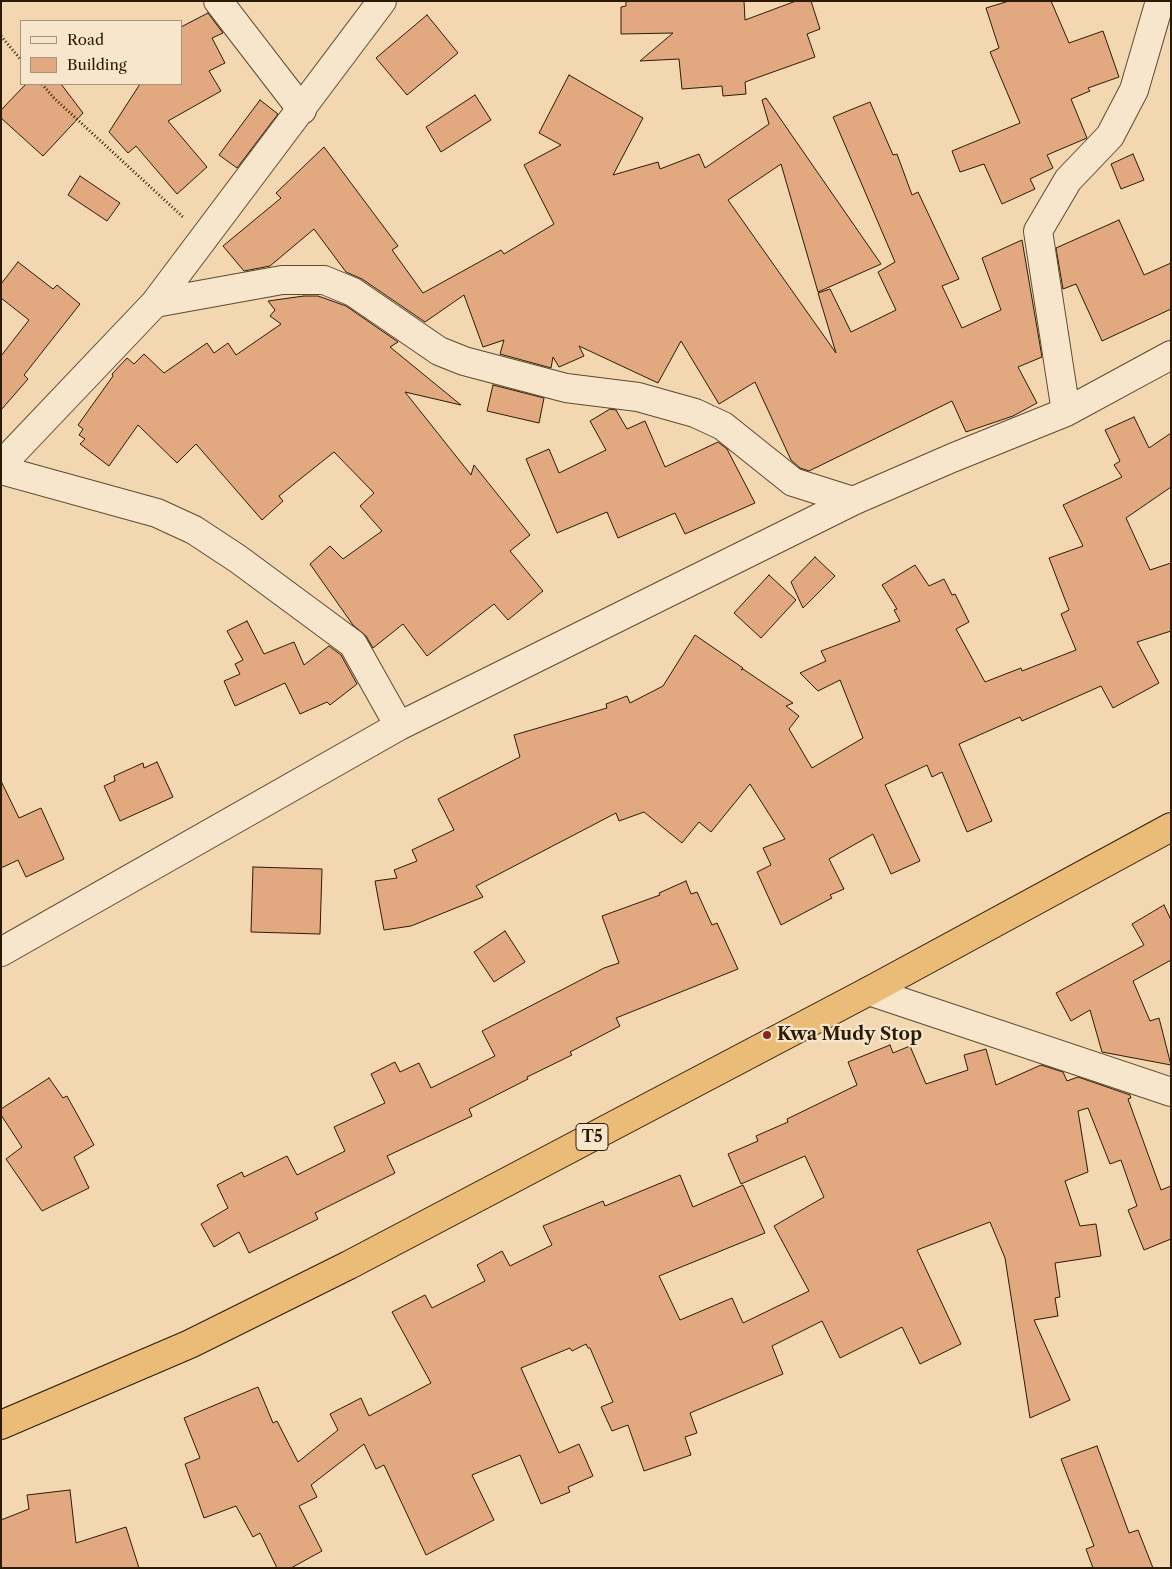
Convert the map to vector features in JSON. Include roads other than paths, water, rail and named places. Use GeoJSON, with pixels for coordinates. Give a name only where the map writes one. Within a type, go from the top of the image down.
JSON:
{"type":"FeatureCollection","features":[{"type":"Feature","properties":{"kind":"highway","name":"T5"},"geometry":{"type":"LineString","coordinates":[[1,1425],[190,1344],[349,1265],[869,991],[1171,827]]}},
{"type":"Feature","properties":{"kind":"street"},"geometry":{"type":"LineString","coordinates":[[218,1],[302,110]]}},
{"type":"Feature","properties":{"kind":"street"},"geometry":{"type":"LineString","coordinates":[[1,465],[155,303],[203,236],[302,110],[382,1]]}},
{"type":"Feature","properties":{"kind":"street"},"geometry":{"type":"LineString","coordinates":[[1066,412],[1038,231],[1068,180],[1110,136],[1134,90],[1160,1]]}},
{"type":"Feature","properties":{"kind":"street"},"geometry":{"type":"LineString","coordinates":[[155,303],[282,280],[324,280],[353,292],[439,351],[456,358],[566,388],[638,397],[695,413],[723,426],[793,482],[853,501]]}},
{"type":"Feature","properties":{"kind":"street"},"geometry":{"type":"LineString","coordinates":[[1,952],[399,726],[853,501],[952,458],[1066,412],[1171,355]]}},
{"type":"Feature","properties":{"kind":"street"},"geometry":{"type":"LineString","coordinates":[[1,470],[158,513],[194,530],[353,644],[399,726]]}},
{"type":"Feature","properties":{"kind":"street"},"geometry":{"type":"LineString","coordinates":[[869,991],[1171,1092]]}},
{"type":"Feature","properties":{"kind":"place","name":"Kwa Mudy Stop"},"geometry":{"type":"Point","coordinates":[767,1035]}}]}
